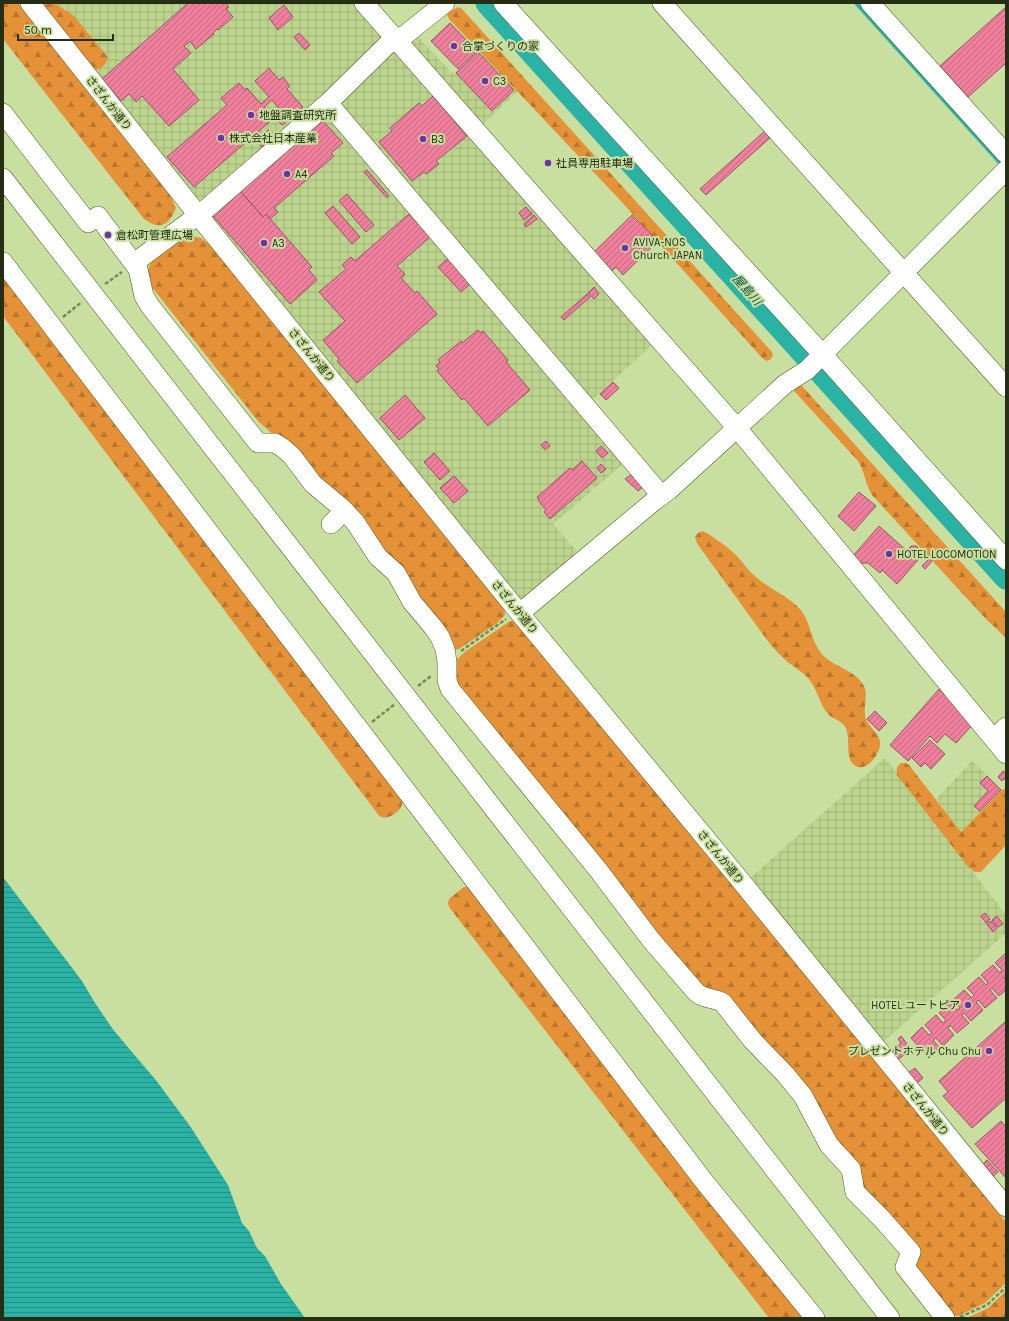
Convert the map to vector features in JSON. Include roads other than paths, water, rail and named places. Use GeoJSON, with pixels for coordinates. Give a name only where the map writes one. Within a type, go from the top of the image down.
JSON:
{"type":"FeatureCollection","features":[{"type":"Feature","properties":{"kind":"street","name":"さざんか通り"},"geometry":{"type":"LineString","coordinates":[[30,3],[515,615],[741,881],[1006,1207]]}},
{"type":"Feature","properties":{"kind":"street"},"geometry":{"type":"LineString","coordinates":[[364,3],[737,428],[1000,733],[1006,754]]}},
{"type":"Feature","properties":{"kind":"street"},"geometry":{"type":"LineString","coordinates":[[134,263],[198,215],[328,103],[388,44],[405,35],[445,3]]}},
{"type":"Feature","properties":{"kind":"street"},"geometry":{"type":"LineString","coordinates":[[503,3],[816,360],[1006,560]]}},
{"type":"Feature","properties":{"kind":"street"},"geometry":{"type":"LineString","coordinates":[[662,3],[1006,387]]}},
{"type":"Feature","properties":{"kind":"street"},"geometry":{"type":"LineString","coordinates":[[870,3],[1006,154]]}},
{"type":"Feature","properties":{"kind":"street"},"geometry":{"type":"LineString","coordinates":[[328,103],[661,496]]}},
{"type":"Feature","properties":{"kind":"street"},"geometry":{"type":"LineString","coordinates":[[3,113],[88,223],[98,216],[138,269],[147,301],[262,448],[275,443],[292,456],[314,484],[344,510],[378,557],[400,578],[412,602],[440,637],[445,649],[447,680],[450,689],[599,871],[651,940],[699,996],[723,1003],[753,1041],[794,1085],[810,1108],[830,1145],[851,1169],[855,1192],[882,1219],[911,1252],[905,1267],[946,1318]]}},
{"type":"Feature","properties":{"kind":"street"},"geometry":{"type":"LineString","coordinates":[[515,615],[669,490],[785,384],[816,360],[1006,170]]}},
{"type":"Feature","properties":{"kind":"street"},"geometry":{"type":"LineString","coordinates":[[3,178],[890,1318]]}},
{"type":"Feature","properties":{"kind":"street"},"geometry":{"type":"LineString","coordinates":[[3,262],[703,1180],[815,1318]]}},
{"type":"Feature","properties":{"kind":"street"},"geometry":{"type":"LineString","coordinates":[[331,524],[344,510]]}},
{"type":"Feature","properties":{"kind":"water"},"geometry":{"type":"Polygon","coordinates":[[[3,877],[82,981],[112,1028],[155,1079],[190,1126],[228,1185],[242,1223],[249,1231],[257,1248],[265,1256],[281,1284],[305,1318],[3,1318],[3,877]]]}},
{"type":"Feature","properties":{"kind":"waterway","name":"屋島川"},"geometry":{"type":"LineString","coordinates":[[487,3],[1006,578]]}},
{"type":"Feature","properties":{"kind":"waterway"},"geometry":{"type":"LineString","coordinates":[[856,3],[1002,165]]}},
{"type":"Feature","properties":{"kind":"place","name":"合掌づくりの家"},"geometry":{"type":"Point","coordinates":[454,46]}},
{"type":"Feature","properties":{"kind":"place","name":"C3"},"geometry":{"type":"Point","coordinates":[485,81]}},
{"type":"Feature","properties":{"kind":"place","name":"地盤調査研究所"},"geometry":{"type":"Point","coordinates":[251,115]}},
{"type":"Feature","properties":{"kind":"place","name":"株式会社日本産業"},"geometry":{"type":"Point","coordinates":[221,138]}},
{"type":"Feature","properties":{"kind":"place","name":"B3"},"geometry":{"type":"Point","coordinates":[423,139]}},
{"type":"Feature","properties":{"kind":"place","name":"社員専用駐車場"},"geometry":{"type":"Point","coordinates":[548,163]}},
{"type":"Feature","properties":{"kind":"place","name":"A4"},"geometry":{"type":"Point","coordinates":[287,174]}},
{"type":"Feature","properties":{"kind":"place","name":"倉松町管理広場"},"geometry":{"type":"Point","coordinates":[108,235]}},
{"type":"Feature","properties":{"kind":"place","name":"A3"},"geometry":{"type":"Point","coordinates":[264,243]}},
{"type":"Feature","properties":{"kind":"place","name":"AVIVA-NOS Church JAPAN"},"geometry":{"type":"Point","coordinates":[625,248]}},
{"type":"Feature","properties":{"kind":"place","name":"HOTEL LOCOMOTION"},"geometry":{"type":"Point","coordinates":[889,554]}},
{"type":"Feature","properties":{"kind":"place","name":"HOTEL ユートピア"},"geometry":{"type":"Point","coordinates":[968,1005]}},
{"type":"Feature","properties":{"kind":"place","name":"プレゼントホテル Chu Chu"},"geometry":{"type":"Point","coordinates":[989,1051]}}]}
